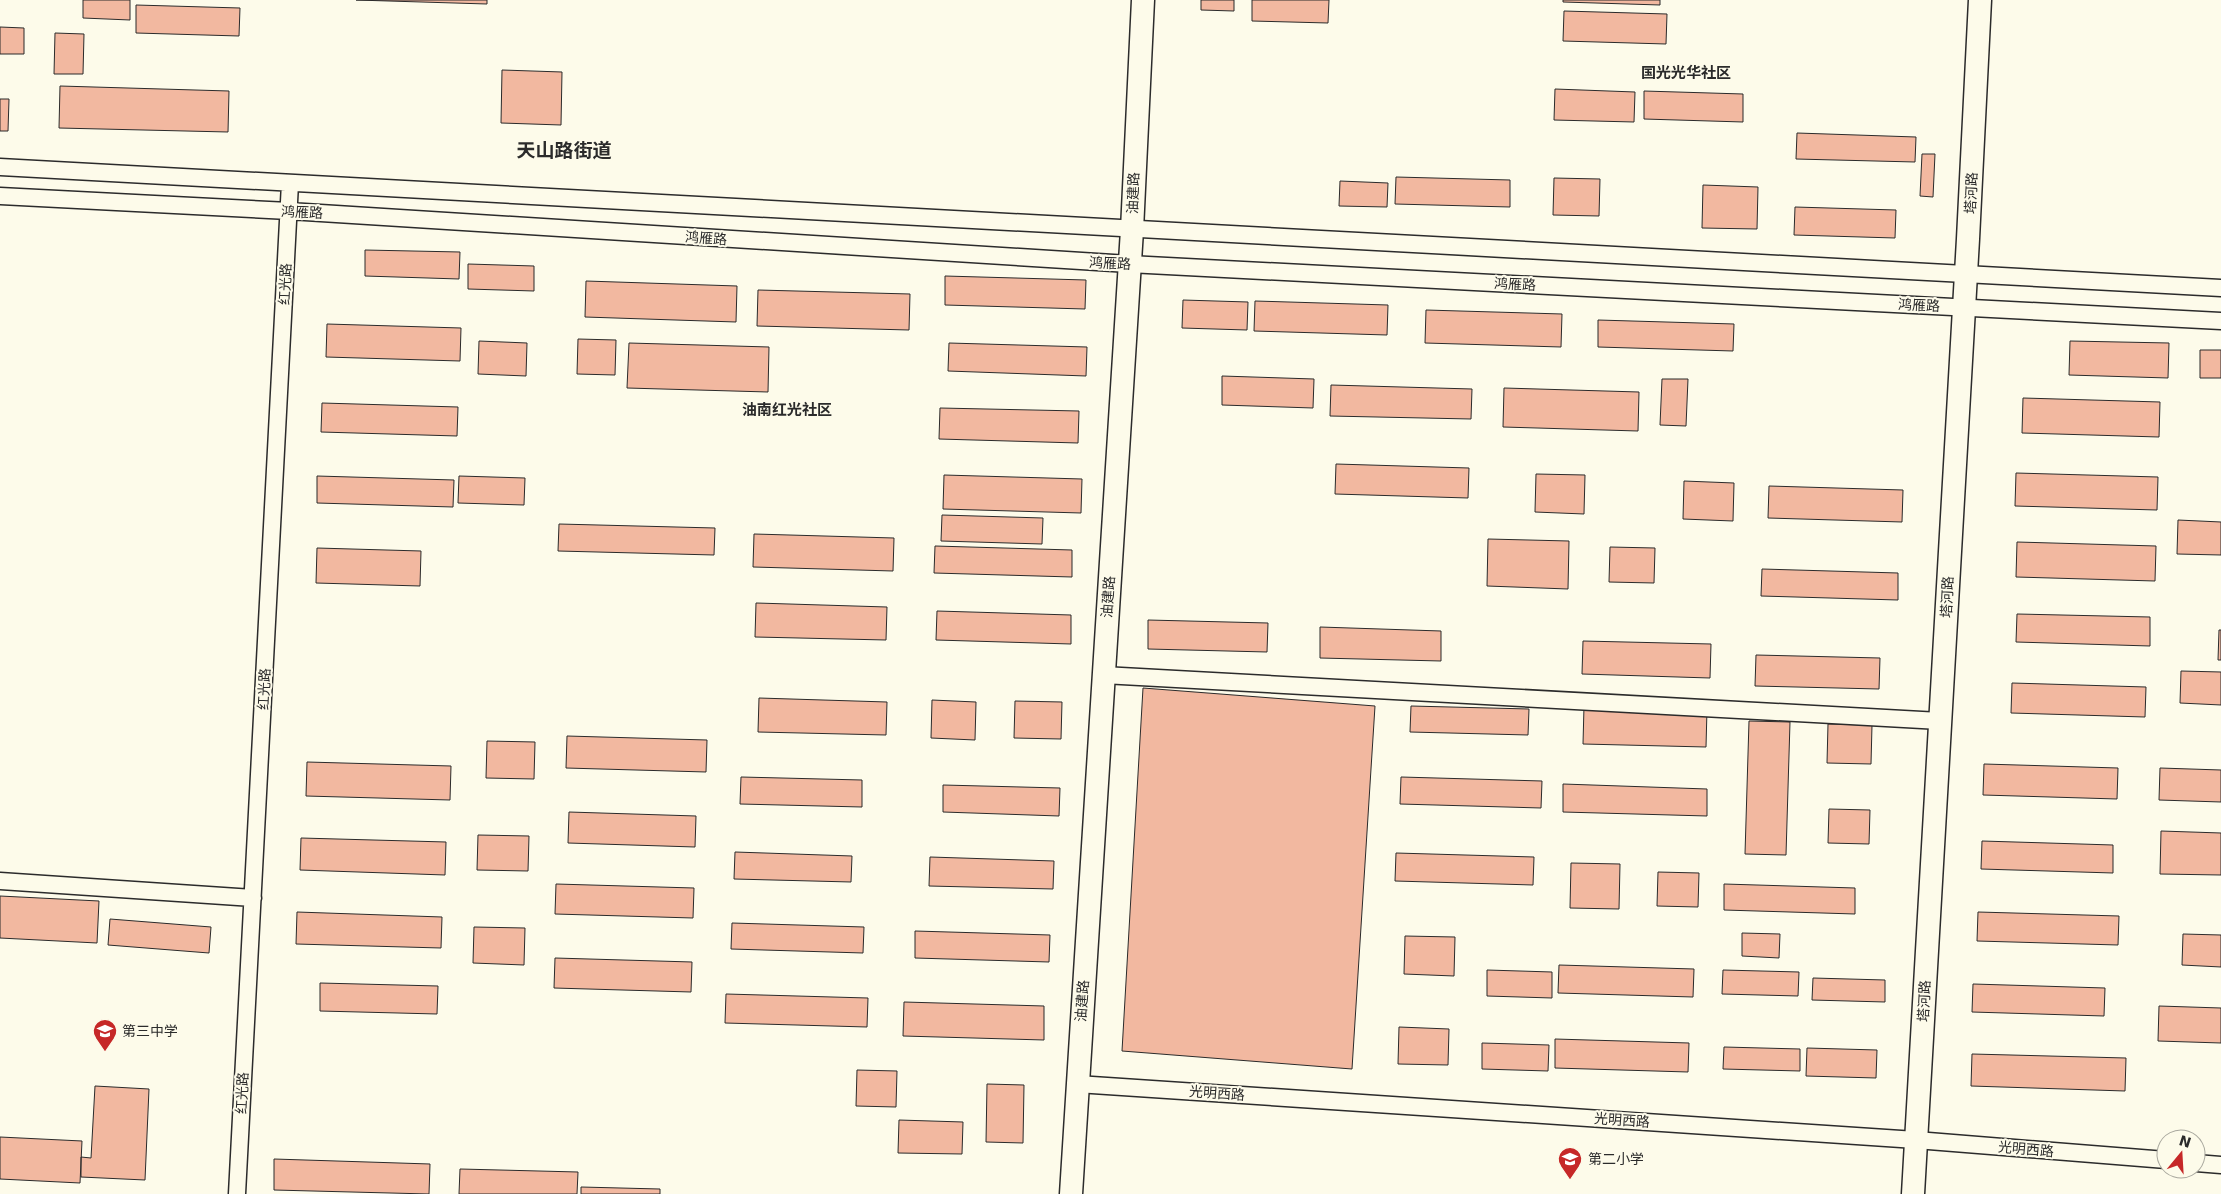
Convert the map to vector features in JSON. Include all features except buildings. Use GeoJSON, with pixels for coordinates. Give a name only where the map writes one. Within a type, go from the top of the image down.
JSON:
{"type":"FeatureCollection","features":[{"type":"Feature","properties":{"kind":"street","name":"油建路"},"geometry":{"type":"LineString","coordinates":[[1071,1194],[1132,230],[1143,0]]}},
{"type":"Feature","properties":{"kind":"street","name":"塔河路"},"geometry":{"type":"LineString","coordinates":[[1913,1194],[1980,0]]}},
{"type":"Feature","properties":{"kind":"street","name":"鸿雁路"},"geometry":{"type":"LineString","coordinates":[[0,167],[2221,288]]}},
{"type":"Feature","properties":{"kind":"street","name":"红光路"},"geometry":{"type":"LineString","coordinates":[[237,1194],[290,183]]}},
{"type":"Feature","properties":{"kind":"street","name":"鸿雁路"},"geometry":{"type":"LineString","coordinates":[[0,196],[288,211],[1129,264],[2221,321]]}},
{"type":"Feature","properties":{"kind":"street"},"geometry":{"type":"LineString","coordinates":[[1103,675],[1940,721]]}},
{"type":"Feature","properties":{"kind":"street"},"geometry":{"type":"LineString","coordinates":[[0,881],[254,898]]}},
{"type":"Feature","properties":{"kind":"street","name":"光明西路"},"geometry":{"type":"LineString","coordinates":[[1077,1084],[1916,1140],[2156,1159]]}},
{"type":"Feature","properties":{"kind":"street"},"geometry":{"type":"LineString","coordinates":[[2206,1164],[2221,1165]]}},
{"type":"Feature","properties":{"kind":"place","name":"第三中学"},"geometry":{"type":"Point","coordinates":[105,1052]}},
{"type":"Feature","properties":{"kind":"place","name":"第二小学"},"geometry":{"type":"Point","coordinates":[1570,1180]}},
{"type":"Feature","properties":{"kind":"district","name":"国光光华社区"},"geometry":{"type":"Point","coordinates":[1686,73]}},
{"type":"Feature","properties":{"kind":"district","name":"天山路街道"},"geometry":{"type":"Point","coordinates":[564,150]}},
{"type":"Feature","properties":{"kind":"district","name":"油南红光社区"},"geometry":{"type":"Point","coordinates":[787,410]}}]}
